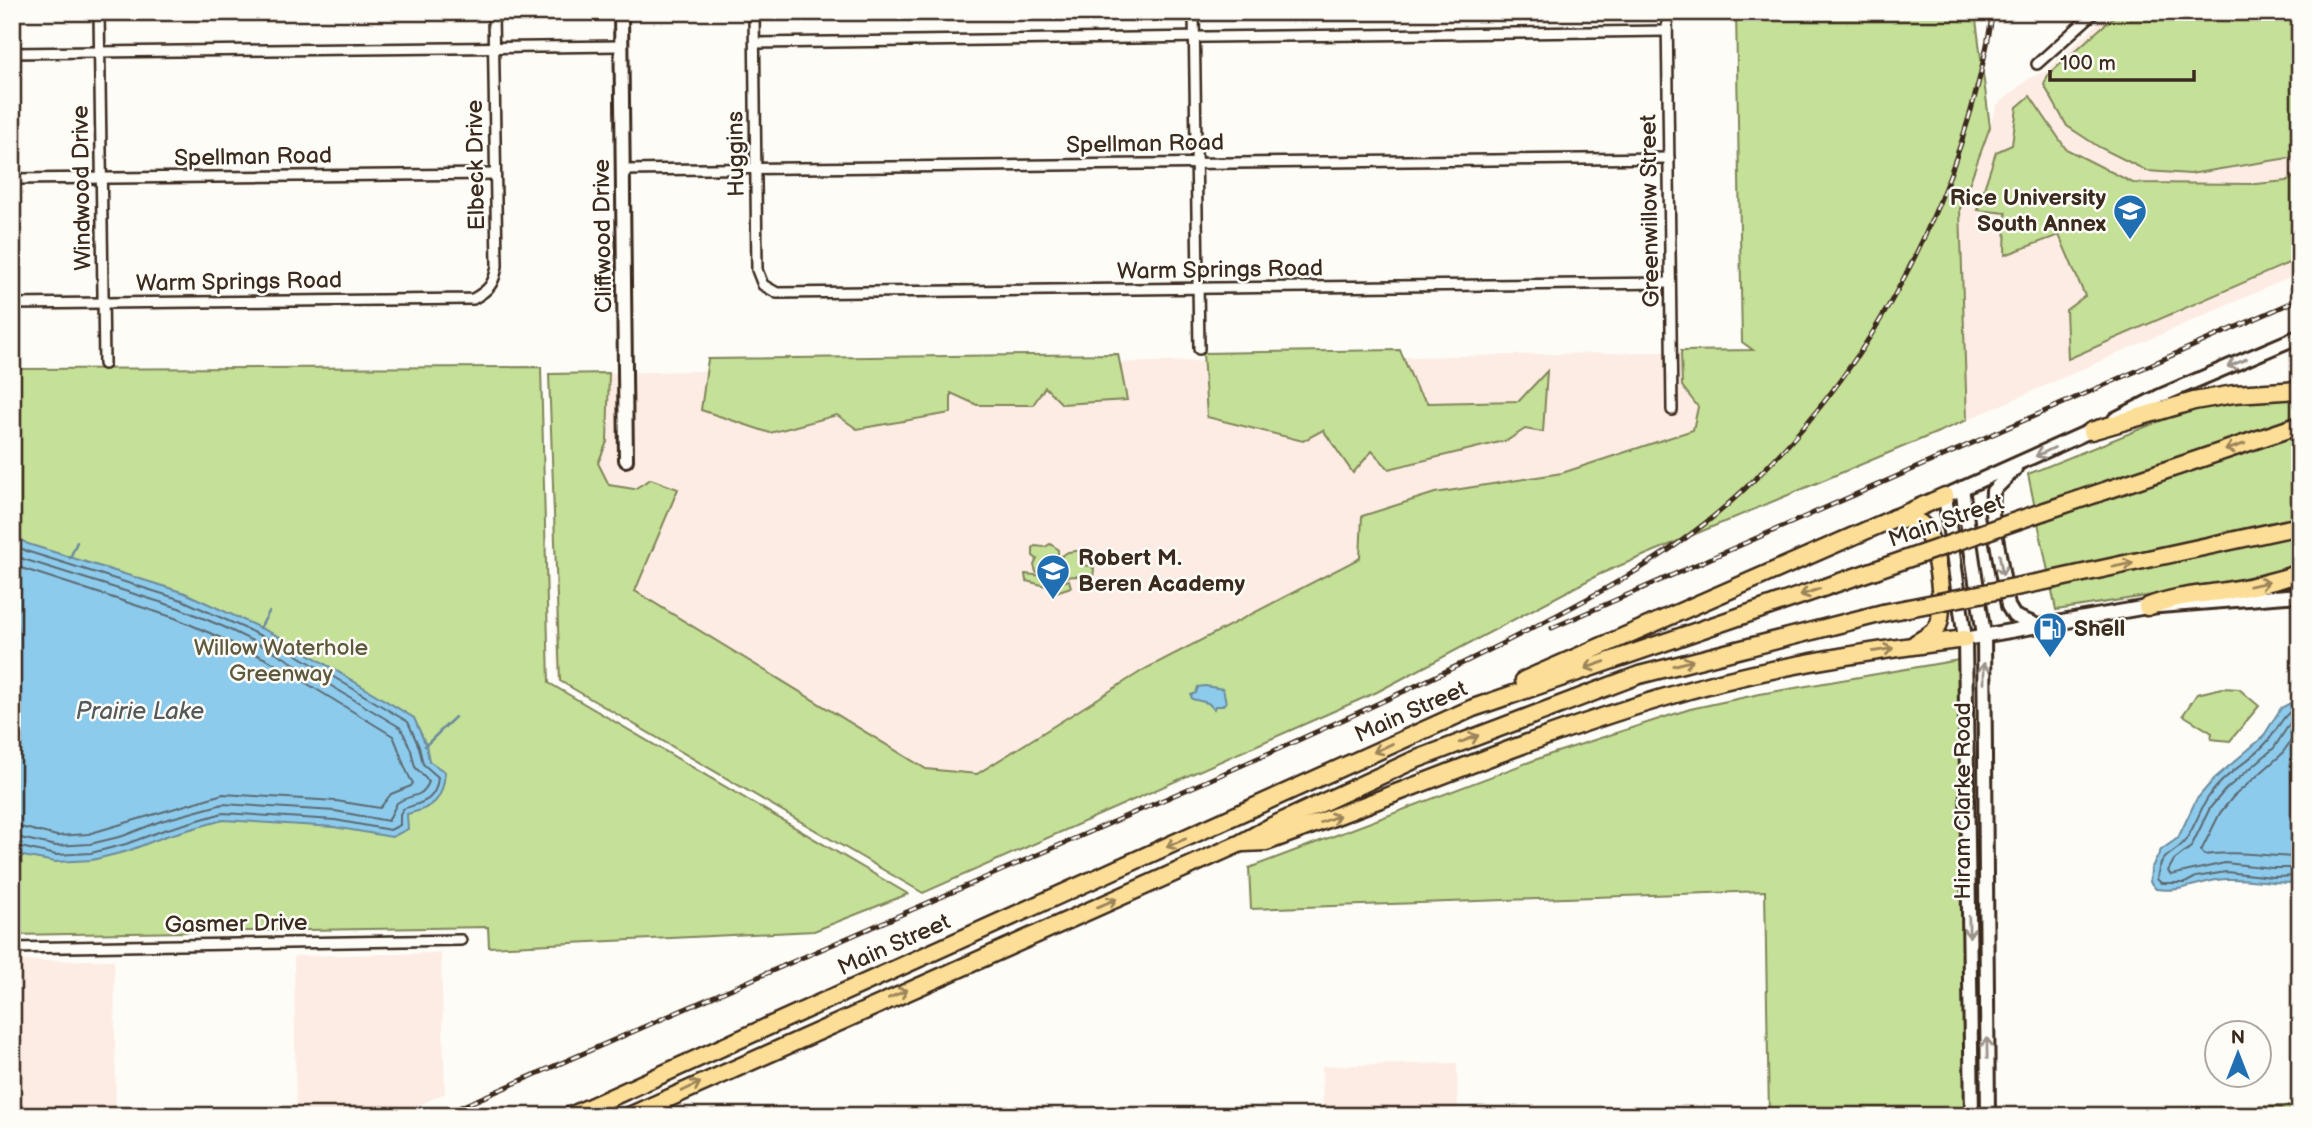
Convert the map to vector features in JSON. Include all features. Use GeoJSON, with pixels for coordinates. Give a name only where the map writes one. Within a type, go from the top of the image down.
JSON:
{"type":"FeatureCollection","features":[{"type":"Feature","properties":{"kind":"highway"},"geometry":{"type":"LineString","coordinates":[[2091,431],[2194,401],[2234,394],[2300,390]]}},
{"type":"Feature","properties":{"kind":"highway","name":"Main Street"},"geometry":{"type":"LineString","coordinates":[[570,1116],[1473,708],[2300,425]]}},
{"type":"Feature","properties":{"kind":"highway"},"geometry":{"type":"LineString","coordinates":[[1447,719],[1515,684],[1945,496]]}},
{"type":"Feature","properties":{"kind":"highway"},"geometry":{"type":"LineString","coordinates":[[1894,518],[1921,524],[1928,531],[1941,598],[1941,616],[1937,628],[1911,646]]}},
{"type":"Feature","properties":{"kind":"highway","name":"Main Street"},"geometry":{"type":"LineString","coordinates":[[629,1116],[1241,843],[1412,761],[1639,675],[1883,613],[2300,526]]}},
{"type":"Feature","properties":{"kind":"highway"},"geometry":{"type":"LineString","coordinates":[[2147,607],[2168,598],[2225,591],[2276,581],[2300,573]]}},
{"type":"Feature","properties":{"kind":"highway"},"geometry":{"type":"LineString","coordinates":[[1241,843],[1266,842],[1574,726],[1661,698],[1807,664],[1965,639]]}},
{"type":"Feature","properties":{"kind":"main road","name":"Cliffwood Drive"},"geometry":{"type":"LineString","coordinates":[[621,12],[626,460]]}},
{"type":"Feature","properties":{"kind":"main road"},"geometry":{"type":"LineString","coordinates":[[1945,496],[2091,431],[2160,396],[2300,336]]}},
{"type":"Feature","properties":{"kind":"main road"},"geometry":{"type":"LineString","coordinates":[[2023,462],[1996,485],[1992,498],[1992,514],[2008,606],[2014,616],[2030,624],[2053,623]]}},
{"type":"Feature","properties":{"kind":"main road","name":"Hiram Clarke Road"},"geometry":{"type":"LineString","coordinates":[[1962,488],[1984,635],[1988,1110]]}},
{"type":"Feature","properties":{"kind":"main road","name":"Hiram Clarke Road"},"geometry":{"type":"LineString","coordinates":[[1945,496],[1965,639],[1972,1110]]}},
{"type":"Feature","properties":{"kind":"main road"},"geometry":{"type":"LineString","coordinates":[[1965,639],[2147,607],[2300,595]]}},
{"type":"Feature","properties":{"kind":"main road"},"geometry":{"type":"LineString","coordinates":[[1967,800],[1985,800]]}},
{"type":"Feature","properties":{"kind":"main road"},"geometry":{"type":"LineString","coordinates":[[1969,954],[1985,954]]}},
{"type":"Feature","properties":{"kind":"main road"},"geometry":{"type":"LineString","coordinates":[[1972,1110],[1988,1110]]}},
{"type":"Feature","properties":{"kind":"street","name":"Windwood Drive"},"geometry":{"type":"LineString","coordinates":[[99,12],[104,363]]}},
{"type":"Feature","properties":{"kind":"street","name":"Elbeck Drive"},"geometry":{"type":"LineString","coordinates":[[465,299],[473,299],[486,292],[494,283],[496,266],[493,12]]}},
{"type":"Feature","properties":{"kind":"street","name":"Huggins"},"geometry":{"type":"LineString","coordinates":[[754,12],[757,270],[763,285],[771,291]]}},
{"type":"Feature","properties":{"kind":"street"},"geometry":{"type":"LineString","coordinates":[[1194,12],[1199,349]]}},
{"type":"Feature","properties":{"kind":"street","name":"Greenwillow Street"},"geometry":{"type":"LineString","coordinates":[[1667,12],[1672,410]]}},
{"type":"Feature","properties":{"kind":"street"},"geometry":{"type":"LineString","coordinates":[[2037,64],[2095,12]]}},
{"type":"Feature","properties":{"kind":"street"},"geometry":{"type":"LineString","coordinates":[[755,43],[1667,31]]}},
{"type":"Feature","properties":{"kind":"street"},"geometry":{"type":"LineString","coordinates":[[12,53],[621,46]]}},
{"type":"Feature","properties":{"kind":"street","name":"Spellman Road"},"geometry":{"type":"LineString","coordinates":[[623,170],[1669,158]]}},
{"type":"Feature","properties":{"kind":"street","name":"Spellman Road"},"geometry":{"type":"LineString","coordinates":[[12,179],[495,174]]}},
{"type":"Feature","properties":{"kind":"street","name":"Warm Springs Road"},"geometry":{"type":"LineString","coordinates":[[771,291],[786,294],[1670,283]]}},
{"type":"Feature","properties":{"kind":"street","name":"Warm Springs Road"},"geometry":{"type":"LineString","coordinates":[[12,304],[465,299]]}},
{"type":"Feature","properties":{"kind":"street","name":"Gasmer Drive"},"geometry":{"type":"LineString","coordinates":[[12,948],[461,940]]}},
{"type":"Feature","properties":{"kind":"shaded area","name":"Rice University South Annex"},"geometry":{"type":"Polygon","coordinates":[[[2110,12],[2300,12],[2300,273],[1967,420],[1960,209],[1997,105],[2031,77],[2045,72],[2110,12]]]}},
{"type":"Feature","properties":{"kind":"shaded area","name":"Robert M. Beren Academy"},"geometry":{"type":"Polygon","coordinates":[[[1755,350],[1660,532],[1601,574],[1500,627],[923,893],[558,680],[549,374],[1755,350]]]}},
{"type":"Feature","properties":{"kind":"shaded area"},"geometry":{"type":"Polygon","coordinates":[[[441,953],[445,1093],[395,1116],[296,1116],[294,956],[441,953]]]}},
{"type":"Feature","properties":{"kind":"shaded area"},"geometry":{"type":"Polygon","coordinates":[[[114,960],[116,1116],[12,1116],[12,961],[114,960]]]}},
{"type":"Feature","properties":{"kind":"shaded area"},"geometry":{"type":"Polygon","coordinates":[[[1457,1063],[1458,1116],[1323,1116],[1322,1066],[1457,1063]]]}},
{"type":"Feature","properties":{"kind":"green space"},"geometry":{"type":"Polygon","coordinates":[[[1736,12],[1975,12],[1990,127],[1960,209],[1967,420],[1600,574],[1377,692],[923,893],[560,681],[549,374],[609,373],[607,442],[598,463],[609,485],[634,489],[651,479],[678,489],[635,591],[926,769],[977,774],[1145,669],[1360,558],[1362,516],[1435,493],[1562,473],[1693,430],[1698,407],[1682,386],[1681,351],[1753,350],[1742,342],[1736,12]]]}},
{"type":"Feature","properties":{"kind":"green space"},"geometry":{"type":"Polygon","coordinates":[[[2119,12],[2300,12],[2300,156],[2190,174],[2147,171],[2099,147],[2067,126],[2044,85],[2048,75],[2119,12]]]}},
{"type":"Feature","properties":{"kind":"green space"},"geometry":{"type":"Polygon","coordinates":[[[2030,96],[2066,149],[2133,183],[2256,184],[2286,181],[2300,175],[2300,258],[2068,359],[2066,310],[2085,296],[2059,235],[2005,255],[2006,213],[1977,210],[1996,152],[2012,145],[2017,107],[2030,96]]]}},
{"type":"Feature","properties":{"kind":"green space"},"geometry":{"type":"Polygon","coordinates":[[[1400,350],[1417,390],[1428,403],[1519,401],[1547,371],[1543,432],[1525,429],[1508,440],[1389,469],[1372,451],[1353,473],[1323,430],[1303,441],[1207,417],[1203,353],[1400,350]]]}},
{"type":"Feature","properties":{"kind":"green space"},"geometry":{"type":"Polygon","coordinates":[[[1118,354],[1127,400],[1062,404],[1045,387],[1033,405],[977,405],[951,393],[951,413],[857,429],[837,415],[770,433],[701,410],[708,359],[1118,354]]]}},
{"type":"Feature","properties":{"kind":"green space","name":"Willow Waterhole Greenway"},"geometry":{"type":"Polygon","coordinates":[[[541,367],[549,683],[908,894],[814,931],[489,947],[488,927],[12,935],[12,369],[541,367]]]}},
{"type":"Feature","properties":{"kind":"green space"},"geometry":{"type":"Polygon","coordinates":[[[2300,381],[2300,567],[2242,581],[2056,610],[2028,474],[2195,407],[2300,381]]]}},
{"type":"Feature","properties":{"kind":"green space"},"geometry":{"type":"Polygon","coordinates":[[[1050,544],[1058,549],[1054,561],[1068,552],[1084,550],[1086,556],[1081,565],[1094,569],[1093,578],[1090,581],[1077,576],[1064,577],[1059,571],[1050,575],[1036,572],[1034,565],[1037,559],[1033,556],[1033,548],[1050,544]]]}},
{"type":"Feature","properties":{"kind":"green space"},"geometry":{"type":"Polygon","coordinates":[[[1025,574],[1045,576],[1058,583],[1069,580],[1071,587],[1056,592],[1046,586],[1026,581],[1025,574]]]}},
{"type":"Feature","properties":{"kind":"green space"},"geometry":{"type":"Polygon","coordinates":[[[1959,660],[1965,1116],[1769,1116],[1765,891],[1251,909],[1249,868],[1548,755],[1690,709],[1760,694],[1959,660]]]}},
{"type":"Feature","properties":{"kind":"green space"},"geometry":{"type":"Polygon","coordinates":[[[2222,688],[2239,689],[2259,706],[2230,741],[2211,739],[2212,733],[2183,715],[2197,694],[2222,688]]]}},
{"type":"Feature","properties":{"kind":"green space"},"geometry":{"type":"Polygon","coordinates":[[[2300,1106],[2300,1116],[1999,1116],[1998,1111],[2300,1106]]]}},
{"type":"Feature","properties":{"kind":"water","name":"Prairie Lake"},"geometry":{"type":"Polygon","coordinates":[[[12,535],[28,544],[185,593],[282,638],[414,718],[426,745],[429,761],[445,772],[439,796],[424,809],[407,814],[408,829],[392,837],[334,827],[223,820],[92,860],[55,862],[23,856],[12,850],[12,535]]]}},
{"type":"Feature","properties":{"kind":"water"},"geometry":{"type":"Polygon","coordinates":[[[1198,687],[1223,689],[1226,702],[1214,709],[1208,703],[1192,699],[1191,695],[1196,693],[1198,687]]]}},
{"type":"Feature","properties":{"kind":"water"},"geometry":{"type":"Polygon","coordinates":[[[2300,700],[2300,883],[2227,879],[2184,888],[2156,889],[2150,882],[2151,869],[2161,850],[2178,838],[2196,800],[2214,779],[2263,737],[2281,708],[2300,700]]]}},
{"type":"Feature","properties":{"kind":"waterway"},"geometry":{"type":"LineString","coordinates":[[70,558],[77,542]]}},
{"type":"Feature","properties":{"kind":"waterway"},"geometry":{"type":"LineString","coordinates":[[260,628],[269,612]]}},
{"type":"Feature","properties":{"kind":"waterway"},"geometry":{"type":"LineString","coordinates":[[425,746],[455,717]]}},
{"type":"Feature","properties":{"kind":"railway"},"geometry":{"type":"LineString","coordinates":[[440,1116],[1355,714],[1474,658],[1569,609],[1676,545],[1726,506],[1778,456],[1824,402],[1866,343],[1902,282],[1933,217],[1958,151],[1979,82],[1993,12]]}},
{"type":"Feature","properties":{"kind":"railway"},"geometry":{"type":"LineString","coordinates":[[1552,628],[2300,299]]}},
{"type":"Feature","properties":{"kind":"place","name":"Rice University South Annex"},"geometry":{"type":"Point","coordinates":[2130,241]}},
{"type":"Feature","properties":{"kind":"place","name":"Robert M. Beren Academy"},"geometry":{"type":"Point","coordinates":[1053,601]}},
{"type":"Feature","properties":{"kind":"place","name":"Shell"},"geometry":{"type":"Point","coordinates":[2050,659]}}]}
